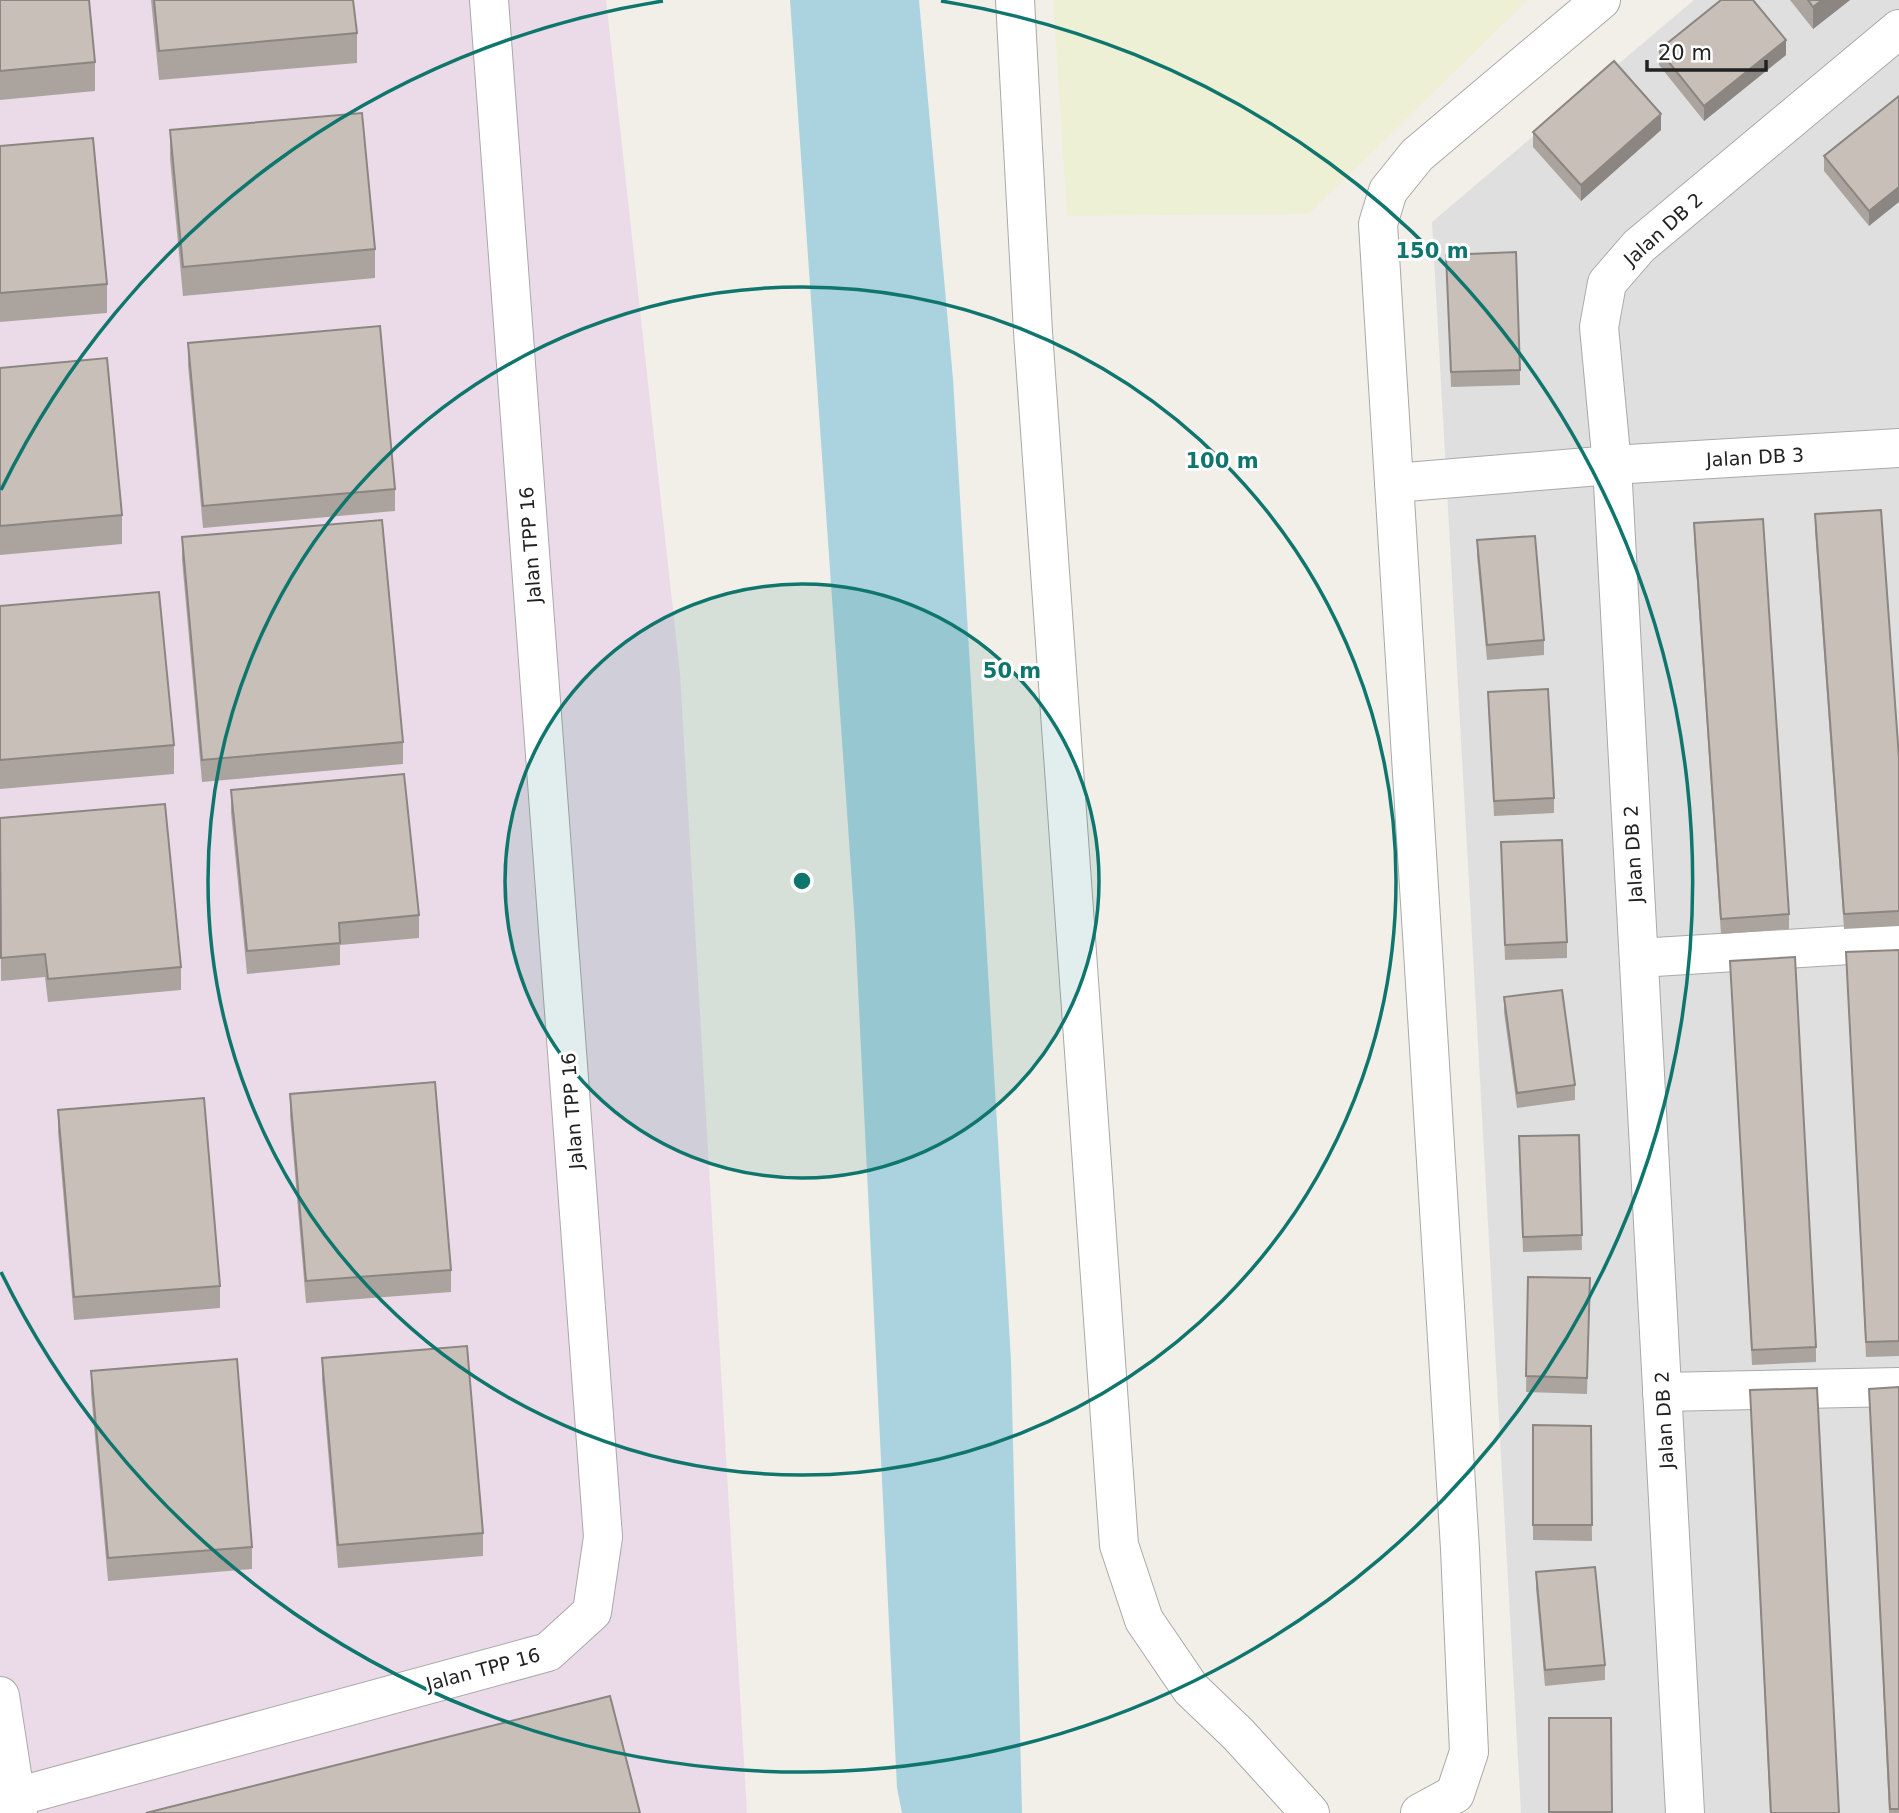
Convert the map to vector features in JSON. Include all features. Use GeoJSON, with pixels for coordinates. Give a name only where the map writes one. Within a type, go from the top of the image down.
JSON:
{"type":"FeatureCollection","features":[{"type":"Feature","properties":{"kind":"street","name":"Jalan TPP 16"},"geometry":{"type":"LineString","coordinates":[[17,1805],[548,1652],[592,1612],[603,1537],[489,0]]}},
{"type":"Feature","properties":{"kind":"street"},"geometry":{"type":"LineString","coordinates":[[1015,0],[1034,332],[1119,1545],[1144,1620],[1191,1689],[1238,1734],[1310,1813]]}},
{"type":"Feature","properties":{"kind":"street"},"geometry":{"type":"LineString","coordinates":[[1420,1813],[1455,1794],[1469,1752],[1460,1535],[1378,224],[1388,191],[1417,155],[1601,0]]}},
{"type":"Feature","properties":{"kind":"street","name":"Jalan DB 2"},"geometry":{"type":"LineString","coordinates":[[1685,1813],[1612,465],[1599,327],[1608,283],[1639,246],[1899,29]]}},
{"type":"Feature","properties":{"kind":"street","name":"Jalan DB 3"},"geometry":{"type":"LineString","coordinates":[[1394,483],[1612,465],[1899,449]]}},
{"type":"Feature","properties":{"kind":"street"},"geometry":{"type":"LineString","coordinates":[[1639,958],[1899,942]]}},
{"type":"Feature","properties":{"kind":"street"},"geometry":{"type":"LineString","coordinates":[[1662,1392],[1899,1387]]}},
{"type":"Feature","properties":{"kind":"street"},"geometry":{"type":"LineString","coordinates":[[0,1696],[17,1805]]}},
{"type":"Feature","properties":{"kind":"shaded area"},"geometry":{"type":"Polygon","coordinates":[[[0,0],[606,0],[680,674],[747,1813],[0,1813],[0,0]]]}},
{"type":"Feature","properties":{"kind":"shaded area"},"geometry":{"type":"Polygon","coordinates":[[[1694,0],[1899,0],[1899,1813],[1521,1813],[1432,222],[1694,0]]]}},
{"type":"Feature","properties":{"kind":"green space"},"geometry":{"type":"Polygon","coordinates":[[[1053,0],[1528,0],[1309,214],[1067,216],[1053,0]]]}},
{"type":"Feature","properties":{"kind":"water"},"geometry":{"type":"Polygon","coordinates":[[[790,0],[919,0],[953,379],[1011,1361],[1022,1813],[902,1813],[897,1788],[855,926],[790,0]]]}},
{"type":"Feature","properties":{"kind":"building"},"geometry":{"type":"Polygon","coordinates":[[[0,0],[89,0],[95,62],[0,71],[0,0]]]}},
{"type":"Feature","properties":{"kind":"building"},"geometry":{"type":"Polygon","coordinates":[[[154,0],[353,0],[357,33],[159,51],[154,0]]]}},
{"type":"Feature","properties":{"kind":"building"},"geometry":{"type":"Polygon","coordinates":[[[1721,0],[1753,0],[1786,40],[1704,106],[1659,50],[1721,0]]]}},
{"type":"Feature","properties":{"kind":"building"},"geometry":{"type":"Polygon","coordinates":[[[1808,0],[1822,0],[1813,7],[1808,0]]]}},
{"type":"Feature","properties":{"kind":"building"},"geometry":{"type":"Polygon","coordinates":[[[1614,61],[1661,114],[1581,185],[1533,132],[1614,61]]]}},
{"type":"Feature","properties":{"kind":"building"},"geometry":{"type":"Polygon","coordinates":[[[1899,96],[1899,187],[1869,211],[1824,156],[1899,96]]]}},
{"type":"Feature","properties":{"kind":"building"},"geometry":{"type":"Polygon","coordinates":[[[362,113],[375,249],[183,267],[170,130],[362,113]]]}},
{"type":"Feature","properties":{"kind":"building"},"geometry":{"type":"Polygon","coordinates":[[[93,138],[107,284],[0,293],[0,146],[93,138]]]}},
{"type":"Feature","properties":{"kind":"building"},"geometry":{"type":"Polygon","coordinates":[[[1516,252],[1520,370],[1451,372],[1446,255],[1516,252]]]}},
{"type":"Feature","properties":{"kind":"building"},"geometry":{"type":"Polygon","coordinates":[[[380,326],[395,489],[203,506],[188,343],[380,326]]]}},
{"type":"Feature","properties":{"kind":"building"},"geometry":{"type":"Polygon","coordinates":[[[107,358],[122,515],[0,526],[0,368],[107,358]]]}},
{"type":"Feature","properties":{"kind":"building"},"geometry":{"type":"Polygon","coordinates":[[[1881,510],[1899,758],[1899,911],[1844,914],[1815,514],[1881,510]]]}},
{"type":"Feature","properties":{"kind":"building"},"geometry":{"type":"Polygon","coordinates":[[[1763,519],[1789,914],[1721,919],[1694,523],[1763,519]]]}},
{"type":"Feature","properties":{"kind":"building"},"geometry":{"type":"Polygon","coordinates":[[[382,520],[403,742],[202,760],[182,537],[382,520]]]}},
{"type":"Feature","properties":{"kind":"building"},"geometry":{"type":"Polygon","coordinates":[[[1535,536],[1544,640],[1487,645],[1477,540],[1535,536]]]}},
{"type":"Feature","properties":{"kind":"building"},"geometry":{"type":"Polygon","coordinates":[[[159,592],[174,745],[0,760],[0,606],[159,592]]]}},
{"type":"Feature","properties":{"kind":"building"},"geometry":{"type":"Polygon","coordinates":[[[1548,689],[1554,798],[1494,801],[1488,692],[1548,689]]]}},
{"type":"Feature","properties":{"kind":"building"},"geometry":{"type":"Polygon","coordinates":[[[404,774],[419,915],[339,923],[340,943],[247,951],[231,790],[404,774]]]}},
{"type":"Feature","properties":{"kind":"building"},"geometry":{"type":"Polygon","coordinates":[[[165,804],[181,967],[48,979],[45,954],[1,958],[0,818],[165,804]]]}},
{"type":"Feature","properties":{"kind":"building"},"geometry":{"type":"Polygon","coordinates":[[[1562,840],[1567,942],[1505,945],[1501,842],[1562,840]]]}},
{"type":"Feature","properties":{"kind":"building"},"geometry":{"type":"Polygon","coordinates":[[[1899,950],[1899,1341],[1866,1342],[1846,952],[1899,950]]]}},
{"type":"Feature","properties":{"kind":"building"},"geometry":{"type":"Polygon","coordinates":[[[1795,957],[1816,1347],[1752,1350],[1730,961],[1795,957]]]}},
{"type":"Feature","properties":{"kind":"building"},"geometry":{"type":"Polygon","coordinates":[[[1562,990],[1575,1085],[1517,1093],[1504,997],[1562,990]]]}},
{"type":"Feature","properties":{"kind":"building"},"geometry":{"type":"Polygon","coordinates":[[[435,1082],[451,1270],[306,1281],[290,1094],[435,1082]]]}},
{"type":"Feature","properties":{"kind":"building"},"geometry":{"type":"Polygon","coordinates":[[[204,1098],[220,1286],[74,1297],[58,1110],[204,1098]]]}},
{"type":"Feature","properties":{"kind":"building"},"geometry":{"type":"Polygon","coordinates":[[[1579,1135],[1582,1235],[1523,1237],[1519,1136],[1579,1135]]]}},
{"type":"Feature","properties":{"kind":"building"},"geometry":{"type":"Polygon","coordinates":[[[1528,1277],[1590,1278],[1587,1378],[1526,1376],[1528,1277]]]}},
{"type":"Feature","properties":{"kind":"building"},"geometry":{"type":"Polygon","coordinates":[[[467,1346],[483,1533],[338,1545],[322,1358],[467,1346]]]}},
{"type":"Feature","properties":{"kind":"building"},"geometry":{"type":"Polygon","coordinates":[[[237,1359],[252,1547],[108,1558],[91,1371],[237,1359]]]}},
{"type":"Feature","properties":{"kind":"building"},"geometry":{"type":"Polygon","coordinates":[[[1899,1387],[1899,1809],[1890,1809],[1869,1389],[1899,1387]]]}},
{"type":"Feature","properties":{"kind":"building"},"geometry":{"type":"Polygon","coordinates":[[[1817,1388],[1839,1813],[1771,1813],[1750,1390],[1817,1388]]]}},
{"type":"Feature","properties":{"kind":"building"},"geometry":{"type":"Polygon","coordinates":[[[1533,1425],[1591,1426],[1592,1525],[1533,1525],[1533,1425]]]}},
{"type":"Feature","properties":{"kind":"building"},"geometry":{"type":"Polygon","coordinates":[[[1595,1567],[1605,1665],[1545,1670],[1536,1572],[1595,1567]]]}},
{"type":"Feature","properties":{"kind":"building"},"geometry":{"type":"Polygon","coordinates":[[[610,1696],[640,1813],[146,1813],[610,1696]]]}},
{"type":"Feature","properties":{"kind":"building"},"geometry":{"type":"Polygon","coordinates":[[[1549,1718],[1611,1718],[1612,1812],[1549,1812],[1549,1718]]]}}]}
